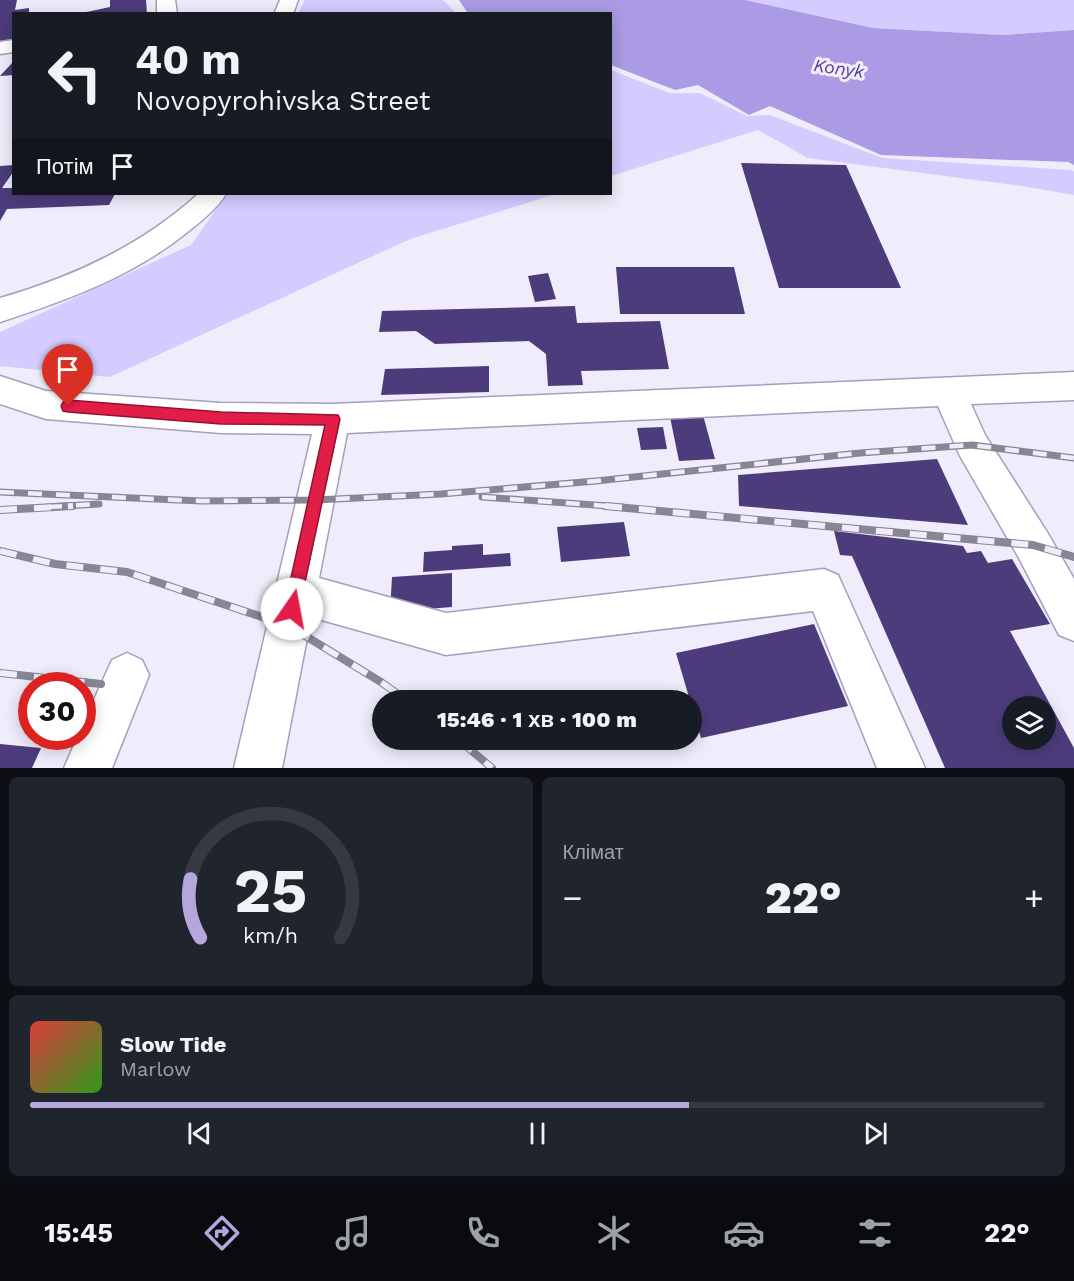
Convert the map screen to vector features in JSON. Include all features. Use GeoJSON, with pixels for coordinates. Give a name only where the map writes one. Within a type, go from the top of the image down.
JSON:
{"type":"FeatureCollection","features":[{"type":"Feature","properties":{"kind":"street"},"geometry":{"type":"LineString","coordinates":[[0,310],[83,283],[144,250],[155,244],[212,195]]}},
{"type":"Feature","properties":{"kind":"street"},"geometry":{"type":"LineString","coordinates":[[0,390],[46,405],[221,418],[333,419],[1074,386]]}},
{"type":"Feature","properties":{"kind":"street"},"geometry":{"type":"LineString","coordinates":[[949,392],[972,445],[1033,545],[1074,620]]}},
{"type":"Feature","properties":{"kind":"street"},"geometry":{"type":"LineString","coordinates":[[258,768],[333,419]]}},
{"type":"Feature","properties":{"kind":"street"},"geometry":{"type":"LineString","coordinates":[[296,592],[446,634],[824,589],[901,768]]}},
{"type":"Feature","properties":{"kind":"street"},"geometry":{"type":"LineString","coordinates":[[88,768],[127,675]]}},
{"type":"Feature","properties":{"kind":"shaded area"},"geometry":{"type":"Polygon","coordinates":[[[305,0],[443,0],[455,12],[299,12],[305,0]]]}},
{"type":"Feature","properties":{"kind":"shaded area"},"geometry":{"type":"Polygon","coordinates":[[[745,0],[1074,0],[1074,30],[1003,35],[873,28],[745,0]]]}},
{"type":"Feature","properties":{"kind":"shaded area"},"geometry":{"type":"Polygon","coordinates":[[[612,70],[669,93],[700,93],[747,116],[770,115],[882,158],[1074,171],[1074,195],[808,158],[758,130],[612,176],[612,70]]]}},
{"type":"Feature","properties":{"kind":"shaded area"},"geometry":{"type":"Polygon","coordinates":[[[226,195],[553,195],[410,239],[110,377],[0,366],[0,332],[191,245],[226,195]]]}},
{"type":"Feature","properties":{"kind":"water","name":"Konyk"},"geometry":{"type":"Polygon","coordinates":[[[459,0],[745,0],[873,28],[1003,35],[1074,30],[1074,165],[1068,162],[881,155],[770,106],[749,115],[698,85],[675,90],[612,65],[612,12],[467,12],[459,0]]]}},
{"type":"Feature","properties":{"kind":"building"},"geometry":{"type":"Polygon","coordinates":[[[0,0],[17,0],[15,10],[29,8],[29,12],[12,12],[12,39],[0,41],[0,0]]]}},
{"type":"Feature","properties":{"kind":"building"},"geometry":{"type":"Polygon","coordinates":[[[110,0],[146,0],[147,12],[86,12],[110,7],[110,0]]]}},
{"type":"Feature","properties":{"kind":"building"},"geometry":{"type":"Polygon","coordinates":[[[12,63],[12,75],[0,76],[12,63]]]}},
{"type":"Feature","properties":{"kind":"building"},"geometry":{"type":"Polygon","coordinates":[[[741,163],[846,165],[901,288],[779,288],[741,163]]]}},
{"type":"Feature","properties":{"kind":"building"},"geometry":{"type":"Polygon","coordinates":[[[12,165],[12,174],[2,188],[12,188],[12,195],[114,195],[109,205],[7,209],[0,221],[0,166],[12,165]]]}},
{"type":"Feature","properties":{"kind":"building"},"geometry":{"type":"Polygon","coordinates":[[[616,267],[734,267],[745,314],[620,314],[616,267]]]}},
{"type":"Feature","properties":{"kind":"building"},"geometry":{"type":"Polygon","coordinates":[[[548,273],[556,299],[535,302],[528,276],[548,273]]]}},
{"type":"Feature","properties":{"kind":"building"},"geometry":{"type":"Polygon","coordinates":[[[575,306],[577,323],[660,321],[669,369],[581,371],[583,385],[548,386],[546,354],[529,341],[435,344],[416,331],[379,332],[382,311],[575,306]]]}},
{"type":"Feature","properties":{"kind":"building"},"geometry":{"type":"Polygon","coordinates":[[[489,366],[489,392],[381,395],[385,369],[489,366]]]}},
{"type":"Feature","properties":{"kind":"building"},"geometry":{"type":"Polygon","coordinates":[[[703,415],[715,459],[679,461],[670,417],[703,415]]]}},
{"type":"Feature","properties":{"kind":"building"},"geometry":{"type":"Polygon","coordinates":[[[663,427],[667,449],[641,450],[637,428],[663,427]]]}},
{"type":"Feature","properties":{"kind":"building"},"geometry":{"type":"Polygon","coordinates":[[[937,459],[968,525],[739,506],[738,475],[937,459]]]}},
{"type":"Feature","properties":{"kind":"building"},"geometry":{"type":"Polygon","coordinates":[[[624,522],[630,556],[561,562],[557,527],[624,522]]]}},
{"type":"Feature","properties":{"kind":"building"},"geometry":{"type":"Polygon","coordinates":[[[834,531],[963,546],[967,553],[981,551],[988,563],[1012,559],[1050,624],[1010,631],[1046,696],[1002,696],[1002,750],[1056,750],[1056,715],[1074,748],[1074,768],[945,768],[852,556],[840,555],[834,531]]]}},
{"type":"Feature","properties":{"kind":"building"},"geometry":{"type":"Polygon","coordinates":[[[483,544],[483,555],[510,553],[511,566],[423,572],[424,552],[452,550],[452,546],[483,544]]]}},
{"type":"Feature","properties":{"kind":"building"},"geometry":{"type":"Polygon","coordinates":[[[452,573],[452,607],[390,612],[392,577],[452,573]]]}},
{"type":"Feature","properties":{"kind":"building"},"geometry":{"type":"Polygon","coordinates":[[[814,624],[848,706],[702,738],[702,690],[687,690],[676,653],[814,624]]]}},
{"type":"Feature","properties":{"kind":"building"},"geometry":{"type":"Polygon","coordinates":[[[0,744],[18,746],[18,750],[40,750],[32,768],[0,768],[0,744]]]}},
{"type":"Feature","properties":{"kind":"railway"},"geometry":{"type":"LineString","coordinates":[[0,492],[201,501],[315,500],[441,494],[596,481],[860,453],[972,445],[1074,458]]}},
{"type":"Feature","properties":{"kind":"railway"},"geometry":{"type":"LineString","coordinates":[[482,497],[622,507]]}},
{"type":"Feature","properties":{"kind":"railway"},"geometry":{"type":"LineString","coordinates":[[48,507],[99,504]]}},
{"type":"Feature","properties":{"kind":"railway"},"geometry":{"type":"LineString","coordinates":[[0,510],[73,506]]}},
{"type":"Feature","properties":{"kind":"railway"},"geometry":{"type":"LineString","coordinates":[[605,506],[1033,545],[1074,557]]}},
{"type":"Feature","properties":{"kind":"railway"},"geometry":{"type":"LineString","coordinates":[[0,551],[55,564],[127,572],[289,626],[392,690]]}},
{"type":"Feature","properties":{"kind":"railway"},"geometry":{"type":"LineString","coordinates":[[0,673],[101,684]]}},
{"type":"Feature","properties":{"kind":"railway"},"geometry":{"type":"LineString","coordinates":[[471,750],[492,768]]}},
{"type":"Feature","properties":{"kind":"route"},"geometry":{"type":"LineString","coordinates":[[68,406],[221,418],[333,419],[292,609]]}}]}
